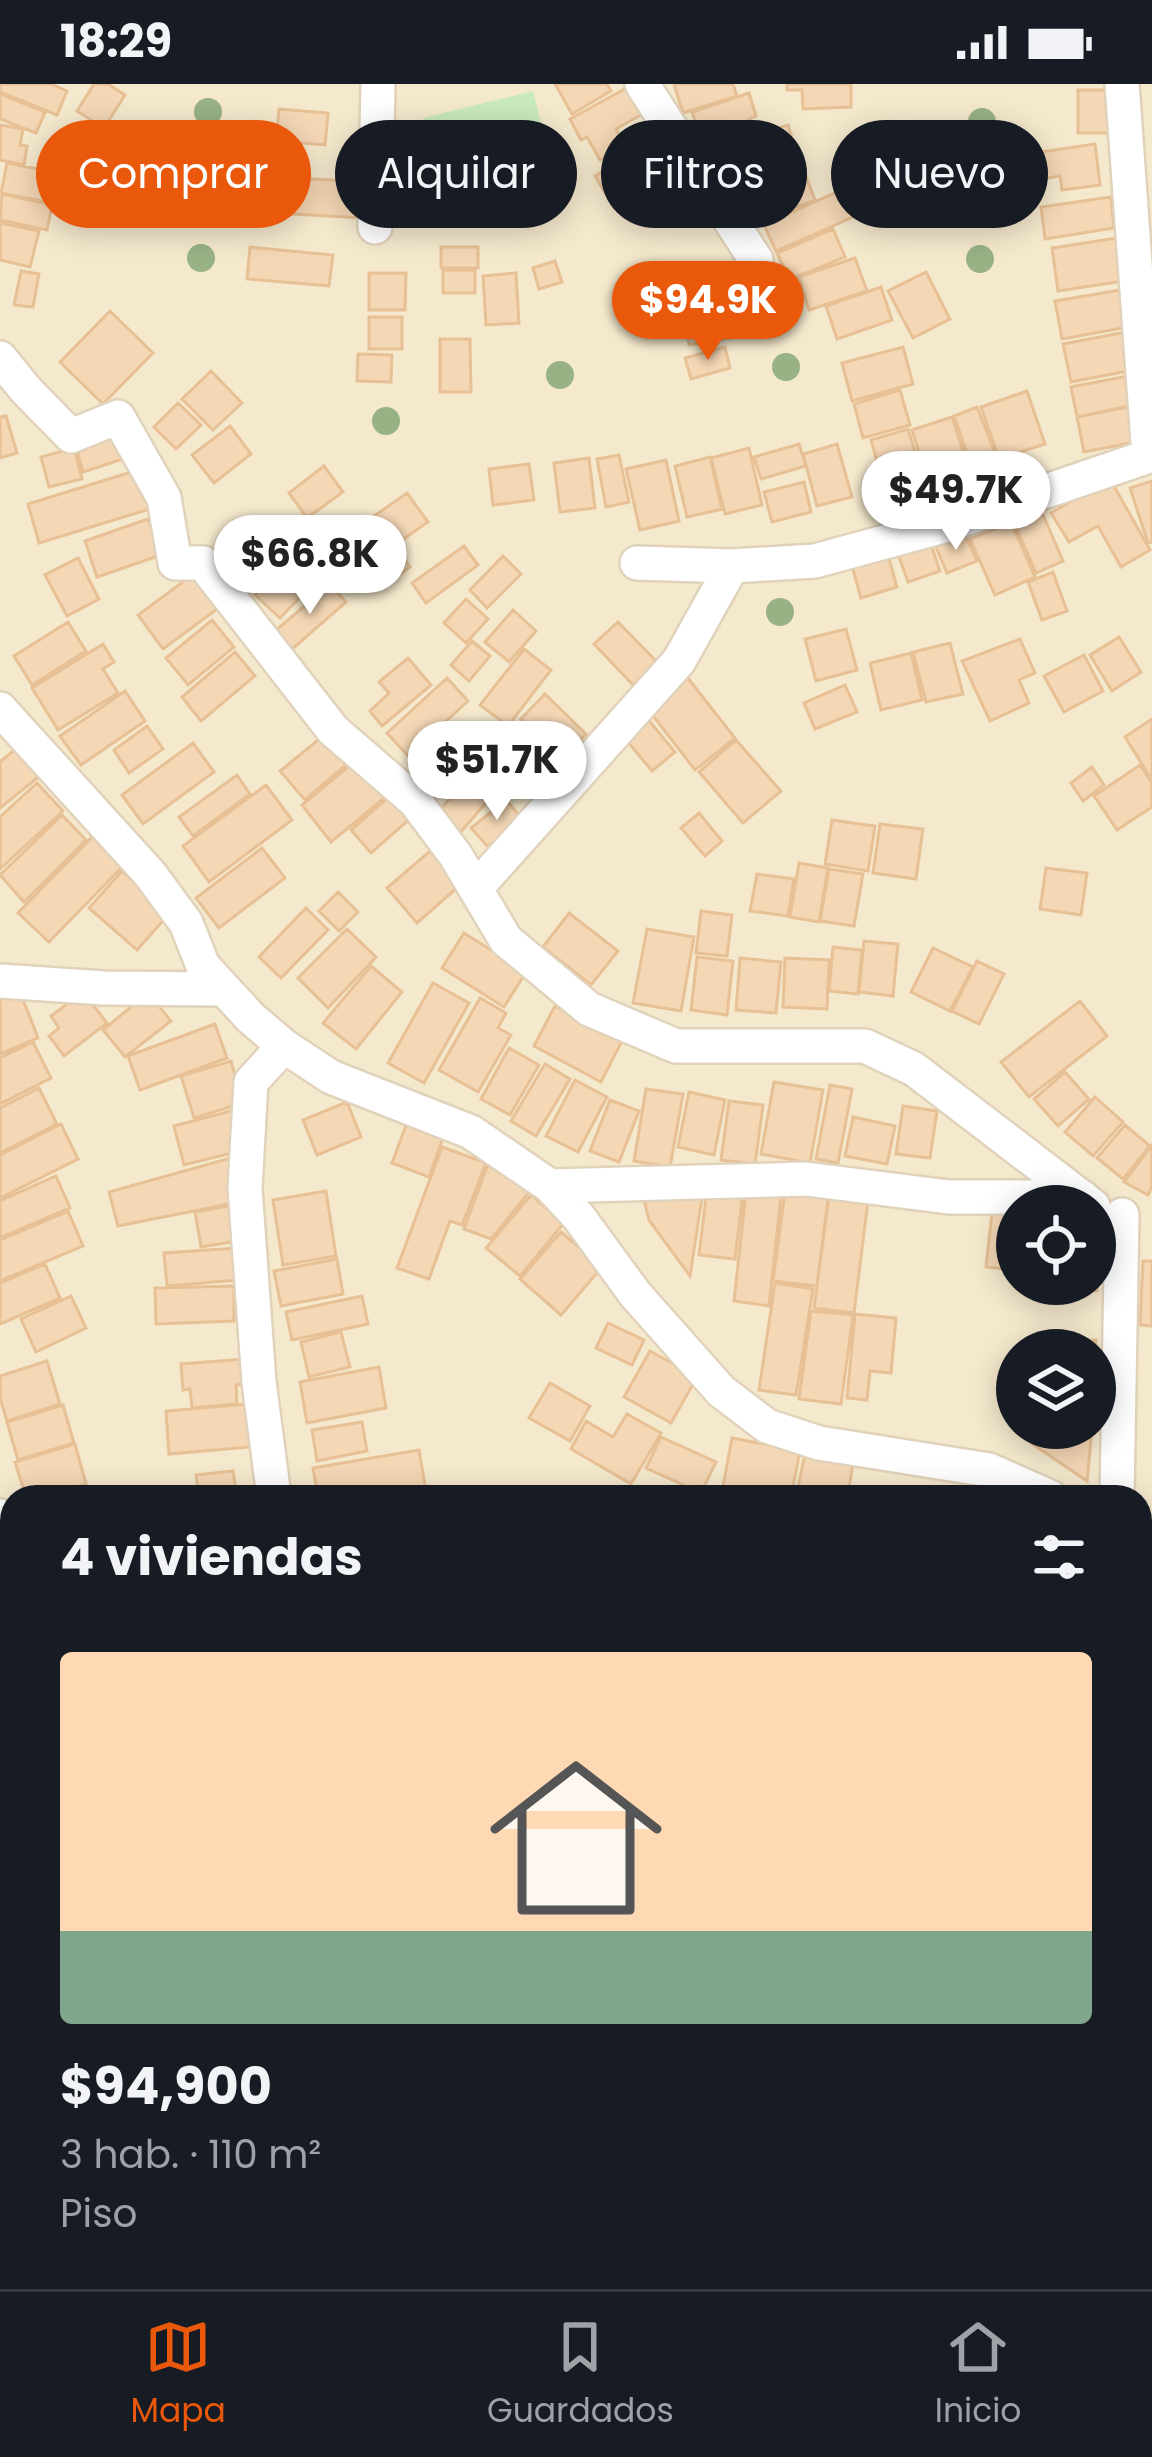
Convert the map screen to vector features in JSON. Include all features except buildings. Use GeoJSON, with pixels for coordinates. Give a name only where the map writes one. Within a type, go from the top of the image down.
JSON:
{"type":"FeatureCollection","features":[{"type":"Feature","properties":{"kind":"street"},"geometry":{"type":"LineString","coordinates":[[377,120],[378,84]]}},
{"type":"Feature","properties":{"kind":"street"},"geometry":{"type":"LineString","coordinates":[[641,84],[756,260]]}},
{"type":"Feature","properties":{"kind":"street"},"geometry":{"type":"LineString","coordinates":[[637,563],[732,566],[814,561],[947,525],[1151,456],[1122,84]]}},
{"type":"Feature","properties":{"kind":"street"},"geometry":{"type":"LineString","coordinates":[[0,358],[71,436],[118,417],[164,498],[176,562],[202,563],[333,730],[415,801],[506,940],[589,1009],[676,1046],[866,1046],[914,1069],[1076,1185]]}},
{"type":"Feature","properties":{"kind":"street"},"geometry":{"type":"LineString","coordinates":[[476,888],[679,662],[732,566]]}},
{"type":"Feature","properties":{"kind":"street"},"geometry":{"type":"LineString","coordinates":[[0,709],[149,874],[187,923],[202,967],[284,1046],[331,1077],[471,1132],[550,1186],[635,1294],[721,1391],[767,1426],[819,1443],[989,1470],[1023,1485]]}},
{"type":"Feature","properties":{"kind":"street"},"geometry":{"type":"LineString","coordinates":[[0,980],[104,988],[224,989]]}},
{"type":"Feature","properties":{"kind":"street"},"geometry":{"type":"LineString","coordinates":[[273,1485],[245,1188],[251,1082],[284,1046]]}},
{"type":"Feature","properties":{"kind":"street"},"geometry":{"type":"LineString","coordinates":[[550,1186],[806,1179],[996,1201]]}},
{"type":"Feature","properties":{"kind":"street"},"geometry":{"type":"LineString","coordinates":[[1112,1305],[1117,1485]]}},
{"type":"Feature","properties":{"kind":"shaded area"},"geometry":{"type":"Polygon","coordinates":[[[0,84],[1152,84],[1152,1485],[0,1485],[0,84]]]}},
{"type":"Feature","properties":{"kind":"green space"},"geometry":{"type":"Polygon","coordinates":[[[533,91],[540,120],[423,120],[533,91]]]}}]}
